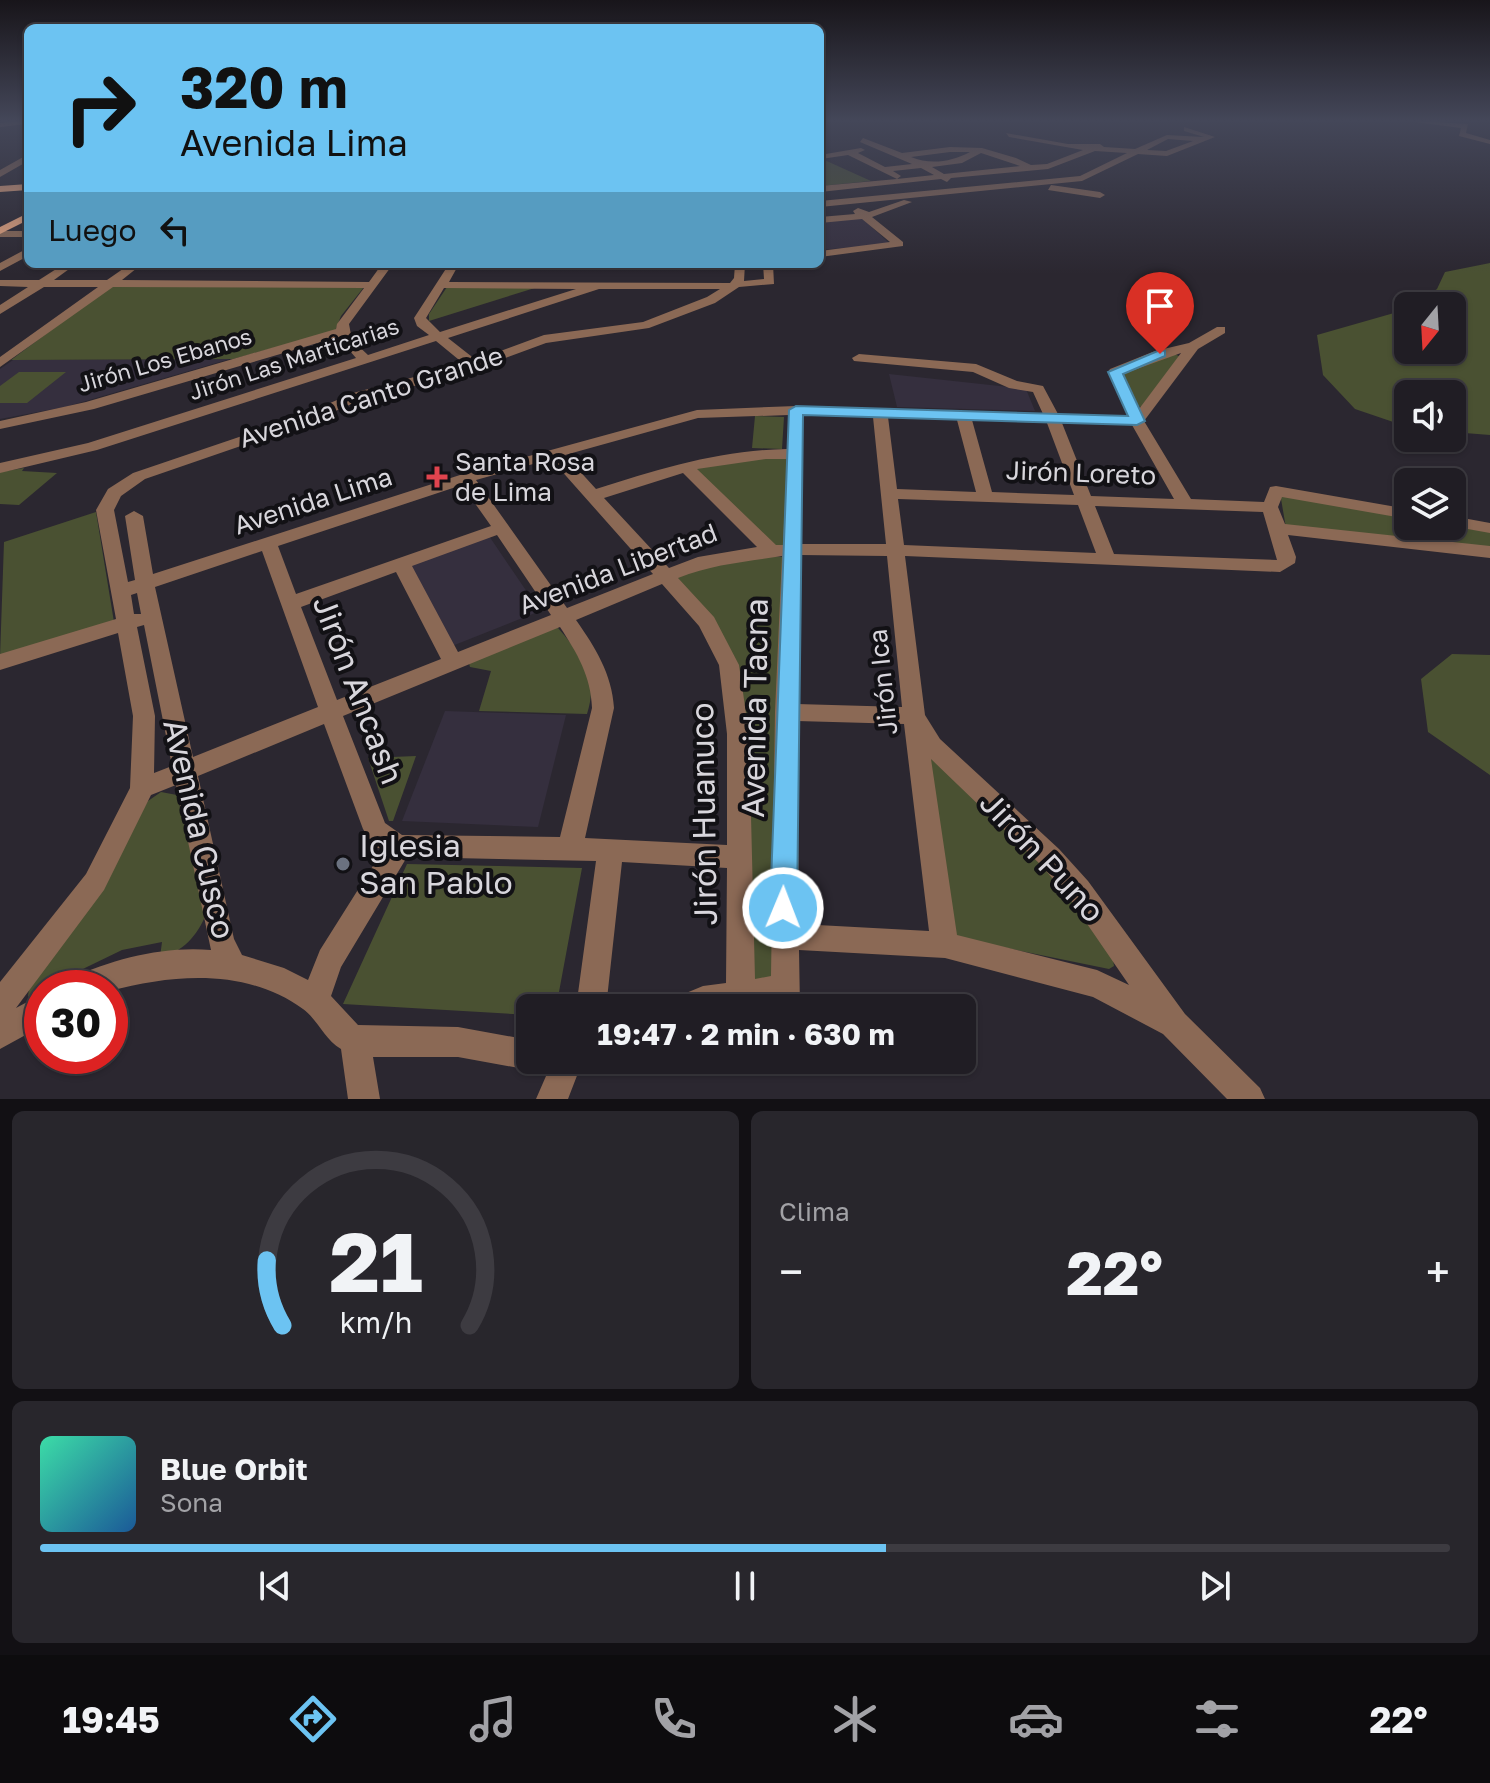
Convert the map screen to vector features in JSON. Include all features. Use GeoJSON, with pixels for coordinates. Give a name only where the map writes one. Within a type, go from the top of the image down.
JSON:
{"type":"FeatureCollection","features":[{"type":"Feature","properties":{"kind":"main road"},"geometry":{"type":"LineString","coordinates":[[0,189],[24,187]]}},
{"type":"Feature","properties":{"kind":"main road"},"geometry":{"type":"LineString","coordinates":[[0,217],[24,205]]}},
{"type":"Feature","properties":{"kind":"main road"},"geometry":{"type":"LineString","coordinates":[[0,232],[24,218]]}},
{"type":"Feature","properties":{"kind":"street"},"geometry":{"type":"LineString","coordinates":[[1,173],[24,171]]}},
{"type":"Feature","properties":{"kind":"street"},"geometry":{"type":"LineString","coordinates":[[890,171],[905,181]]}},
{"type":"Feature","properties":{"kind":"street"},"geometry":{"type":"LineString","coordinates":[[934,171],[961,189]]}},
{"type":"Feature","properties":{"kind":"street"},"geometry":{"type":"LineString","coordinates":[[824,189],[996,171]]}},
{"type":"Feature","properties":{"kind":"street"},"geometry":{"type":"LineString","coordinates":[[1035,171],[1052,180]]}},
{"type":"Feature","properties":{"kind":"street"},"geometry":{"type":"LineString","coordinates":[[824,204],[1073,179],[1099,171]]}},
{"type":"Feature","properties":{"kind":"street"},"geometry":{"type":"LineString","coordinates":[[989,172],[1011,184]]}},
{"type":"Feature","properties":{"kind":"street"},"geometry":{"type":"LineString","coordinates":[[1028,183],[1102,194],[1073,179]]}},
{"type":"Feature","properties":{"kind":"street"},"geometry":{"type":"LineString","coordinates":[[850,186],[867,199]]}},
{"type":"Feature","properties":{"kind":"street"},"geometry":{"type":"LineString","coordinates":[[824,220],[864,216],[923,194]]}},
{"type":"Feature","properties":{"kind":"street"},"geometry":{"type":"LineString","coordinates":[[824,253],[899,244],[847,202]]}},
{"type":"Feature","properties":{"kind":"street"},"geometry":{"type":"LineString","coordinates":[[0,232],[24,234]]}},
{"type":"Feature","properties":{"kind":"street"},"geometry":{"type":"LineString","coordinates":[[0,268],[24,253]]}},
{"type":"Feature","properties":{"kind":"street"},"geometry":{"type":"LineString","coordinates":[[0,310],[65,268]]}},
{"type":"Feature","properties":{"kind":"street"},"geometry":{"type":"LineString","coordinates":[[0,363],[132,268]]}},
{"type":"Feature","properties":{"kind":"street"},"geometry":{"type":"LineString","coordinates":[[365,359],[351,347],[341,332],[348,314],[385,268]]}},
{"type":"Feature","properties":{"kind":"street"},"geometry":{"type":"LineString","coordinates":[[451,268],[420,318],[424,327],[473,364]]}},
{"type":"Feature","properties":{"kind":"street"},"geometry":{"type":"LineString","coordinates":[[439,285],[738,286],[740,268]]}},
{"type":"Feature","properties":{"kind":"street","name":"Avenida Canto Grande"},"geometry":{"type":"LineString","coordinates":[[8,995],[95,882],[142,788],[144,716],[126,623],[134,588],[105,510],[107,502],[123,485],[155,469],[303,420],[358,396],[473,364],[544,339],[608,333],[653,322],[738,286],[770,282],[768,268]]}},
{"type":"Feature","properties":{"kind":"street"},"geometry":{"type":"LineString","coordinates":[[0,283],[370,285]]}},
{"type":"Feature","properties":{"kind":"street","name":"Jirón Las Marticarias"},"geometry":{"type":"LineString","coordinates":[[0,468],[92,447],[600,285]]}},
{"type":"Feature","properties":{"kind":"street"},"geometry":{"type":"LineString","coordinates":[[1185,503],[1137,421],[1115,372],[1160,354],[1193,346],[1221,330]]}},
{"type":"Feature","properties":{"kind":"street","name":"Jirón Los Ebanos"},"geometry":{"type":"LineString","coordinates":[[0,425],[89,406],[341,332]]}},
{"type":"Feature","properties":{"kind":"street"},"geometry":{"type":"LineString","coordinates":[[1137,421],[1193,346]]}},
{"type":"Feature","properties":{"kind":"street"},"geometry":{"type":"LineString","coordinates":[[859,358],[976,368],[1014,385],[1038,389],[1053,418],[1107,559]]}},
{"type":"Feature","properties":{"kind":"street","name":"Avenida Lima"},"geometry":{"type":"LineString","coordinates":[[134,588],[466,478],[689,415],[796,410],[1137,421]]}},
{"type":"Feature","properties":{"kind":"street","name":"Avenida Tacna"},"geometry":{"type":"LineString","coordinates":[[785,994],[786,712],[782,552],[796,410]]}},
{"type":"Feature","properties":{"kind":"street","name":"Jirón Ica"},"geometry":{"type":"LineString","coordinates":[[880,412],[914,716],[945,945]]}},
{"type":"Feature","properties":{"kind":"street"},"geometry":{"type":"LineString","coordinates":[[963,415],[985,496]]}},
{"type":"Feature","properties":{"kind":"street"},"geometry":{"type":"LineString","coordinates":[[592,496],[685,466],[748,453],[794,454]]}},
{"type":"Feature","properties":{"kind":"street","name":"Jirón Huanuco"},"geometry":{"type":"LineString","coordinates":[[555,454],[707,622],[729,665],[738,734],[741,994]]}},
{"type":"Feature","properties":{"kind":"street"},"geometry":{"type":"LineString","coordinates":[[685,466],[782,552]]}},
{"type":"Feature","properties":{"kind":"street"},"geometry":{"type":"LineString","coordinates":[[466,478],[596,669],[602,687],[603,708],[570,848]]}},
{"type":"Feature","properties":{"kind":"street","name":"Jirón Loreto"},"geometry":{"type":"LineString","coordinates":[[890,494],[1185,503],[1273,499],[1394,512]]}},
{"type":"Feature","properties":{"kind":"street"},"geometry":{"type":"LineString","coordinates":[[1273,499],[1280,529],[1490,552]]}},
{"type":"Feature","properties":{"kind":"street","name":"Avenida Cusco"},"geometry":{"type":"LineString","coordinates":[[134,516],[134,588],[151,615],[221,941],[232,964],[315,1000],[328,1021],[355,1040]]}},
{"type":"Feature","properties":{"kind":"street"},"geometry":{"type":"LineString","coordinates":[[1466,524],[1490,528]]}},
{"type":"Feature","properties":{"kind":"street"},"geometry":{"type":"LineString","coordinates":[[289,604],[501,528]]}},
{"type":"Feature","properties":{"kind":"street","name":"Avenida Libertad"},"geometry":{"type":"LineString","coordinates":[[142,788],[721,557],[782,552],[897,551],[1280,566],[1286,563],[1280,529]]}},
{"type":"Feature","properties":{"kind":"street","name":"Jirón Ancash"},"geometry":{"type":"LineString","coordinates":[[268,544],[375,829],[383,838],[400,846]]}},
{"type":"Feature","properties":{"kind":"street"},"geometry":{"type":"LineString","coordinates":[[401,563],[453,662]]}},
{"type":"Feature","properties":{"kind":"street"},"geometry":{"type":"LineString","coordinates":[[0,662],[151,615]]}},
{"type":"Feature","properties":{"kind":"street"},"geometry":{"type":"LineString","coordinates":[[786,712],[914,716]]}},
{"type":"Feature","properties":{"kind":"street","name":"Jirón Puno"},"geometry":{"type":"LineString","coordinates":[[914,716],[932,745],[1050,857],[1079,890],[1174,1025],[1249,1099]]}},
{"type":"Feature","properties":{"kind":"street"},"geometry":{"type":"LineString","coordinates":[[315,1000],[330,960],[400,846],[570,848],[738,857]]}},
{"type":"Feature","properties":{"kind":"street"},"geometry":{"type":"LineString","coordinates":[[593,994],[610,851]]}},
{"type":"Feature","properties":{"kind":"street"},"geometry":{"type":"LineString","coordinates":[[783,936],[945,945],[1097,984],[1174,1025]]}},
{"type":"Feature","properties":{"kind":"street"},"geometry":{"type":"LineString","coordinates":[[128,972],[150,965],[187,961],[232,964]]}},
{"type":"Feature","properties":{"kind":"street"},"geometry":{"type":"LineString","coordinates":[[0,1034],[24,1019]]}},
{"type":"Feature","properties":{"kind":"street"},"geometry":{"type":"LineString","coordinates":[[364,1099],[355,1040],[459,1042],[516,1052]]}},
{"type":"Feature","properties":{"kind":"street"},"geometry":{"type":"LineString","coordinates":[[552,1099],[561,1074]]}},
{"type":"Feature","properties":{"kind":"shaded area"},"geometry":{"type":"Polygon","coordinates":[[[862,218],[890,244],[824,250],[824,221],[862,218]]]}},
{"type":"Feature","properties":{"kind":"shaded area"},"geometry":{"type":"Polygon","coordinates":[[[230,359],[65,407],[0,419],[0,369],[13,360],[230,359]]]}},
{"type":"Feature","properties":{"kind":"shaded area"},"geometry":{"type":"Polygon","coordinates":[[[889,374],[1026,389],[1035,411],[897,407],[889,374]]]}},
{"type":"Feature","properties":{"kind":"shaded area"},"geometry":{"type":"Polygon","coordinates":[[[489,536],[540,611],[452,646],[405,564],[489,536]]]}},
{"type":"Feature","properties":{"kind":"shaded area"},"geometry":{"type":"Polygon","coordinates":[[[445,711],[566,715],[538,827],[402,821],[445,711]]]}},
{"type":"Feature","properties":{"kind":"green space"},"geometry":{"type":"Polygon","coordinates":[[[824,171],[849,171],[871,181],[824,186],[824,171]]]}},
{"type":"Feature","properties":{"kind":"green space"},"geometry":{"type":"Polygon","coordinates":[[[1490,263],[1490,435],[1466,433],[1466,380],[1394,380],[1394,422],[1355,409],[1323,375],[1317,335],[1394,313],[1394,364],[1466,364],[1466,292],[1433,292],[1445,272],[1490,263]]]}},
{"type":"Feature","properties":{"kind":"green space"},"geometry":{"type":"Polygon","coordinates":[[[109,287],[364,287],[341,316],[335,331],[233,359],[11,360],[109,287]]]}},
{"type":"Feature","properties":{"kind":"green space"},"geometry":{"type":"Polygon","coordinates":[[[447,287],[538,287],[429,321],[429,314],[447,287]]]}},
{"type":"Feature","properties":{"kind":"green space"},"geometry":{"type":"Polygon","coordinates":[[[1170,352],[1181,357],[1142,407],[1135,406],[1120,375],[1170,352]]]}},
{"type":"Feature","properties":{"kind":"green space"},"geometry":{"type":"Polygon","coordinates":[[[19,372],[66,372],[27,403],[0,403],[0,386],[19,372]]]}},
{"type":"Feature","properties":{"kind":"green space"},"geometry":{"type":"Polygon","coordinates":[[[755,416],[784,417],[782,449],[752,448],[755,416]]]}},
{"type":"Feature","properties":{"kind":"green space"},"geometry":{"type":"Polygon","coordinates":[[[787,458],[786,547],[775,547],[691,466],[717,460],[787,458]]]}},
{"type":"Feature","properties":{"kind":"green space"},"geometry":{"type":"Polygon","coordinates":[[[24,468],[22,471],[57,473],[19,505],[0,504],[0,472],[24,468]]]}},
{"type":"Feature","properties":{"kind":"green space"},"geometry":{"type":"Polygon","coordinates":[[[1280,493],[1394,513],[1394,539],[1286,528],[1280,493]]]}},
{"type":"Feature","properties":{"kind":"green space"},"geometry":{"type":"Polygon","coordinates":[[[96,512],[114,622],[0,657],[4,542],[96,512]]]}},
{"type":"Feature","properties":{"kind":"green space"},"geometry":{"type":"Polygon","coordinates":[[[1466,529],[1490,530],[1490,548],[1408,540],[1466,540],[1466,529]]]}},
{"type":"Feature","properties":{"kind":"green space"},"geometry":{"type":"Polygon","coordinates":[[[771,556],[783,557],[773,994],[749,994],[744,709],[674,577],[698,568],[771,556]]]}},
{"type":"Feature","properties":{"kind":"green space"},"geometry":{"type":"Polygon","coordinates":[[[554,623],[579,654],[589,676],[591,687],[587,714],[479,711],[491,671],[470,667],[468,660],[554,623]]]}},
{"type":"Feature","properties":{"kind":"green space"},"geometry":{"type":"Polygon","coordinates":[[[1452,654],[1490,655],[1490,775],[1428,732],[1421,679],[1452,654]]]}},
{"type":"Feature","properties":{"kind":"green space"},"geometry":{"type":"Polygon","coordinates":[[[929,755],[1046,864],[1112,953],[1114,966],[1109,969],[953,937],[929,755]]]}},
{"type":"Feature","properties":{"kind":"green space"},"geometry":{"type":"Polygon","coordinates":[[[416,756],[393,821],[389,821],[368,758],[416,756]]]}},
{"type":"Feature","properties":{"kind":"green space"},"geometry":{"type":"Polygon","coordinates":[[[161,792],[177,795],[206,914],[199,929],[188,942],[168,955],[160,957],[162,942],[122,950],[81,970],[38,970],[148,801],[161,792]]]}},
{"type":"Feature","properties":{"kind":"green space"},"geometry":{"type":"Polygon","coordinates":[[[407,864],[582,868],[559,994],[516,994],[516,1014],[343,1004],[407,864]]]}},
{"type":"Feature","properties":{"kind":"place","name":"Santa Rosa de Lima"},"geometry":{"type":"Point","coordinates":[437,477]}},
{"type":"Feature","properties":{"kind":"place","name":"Iglesia San Pablo"},"geometry":{"type":"Point","coordinates":[343,864]}},
{"type":"Feature","properties":{"kind":"route"},"geometry":{"type":"LineString","coordinates":[[783,908],[796,410],[1137,421],[1115,372],[1160,354]]}}]}
